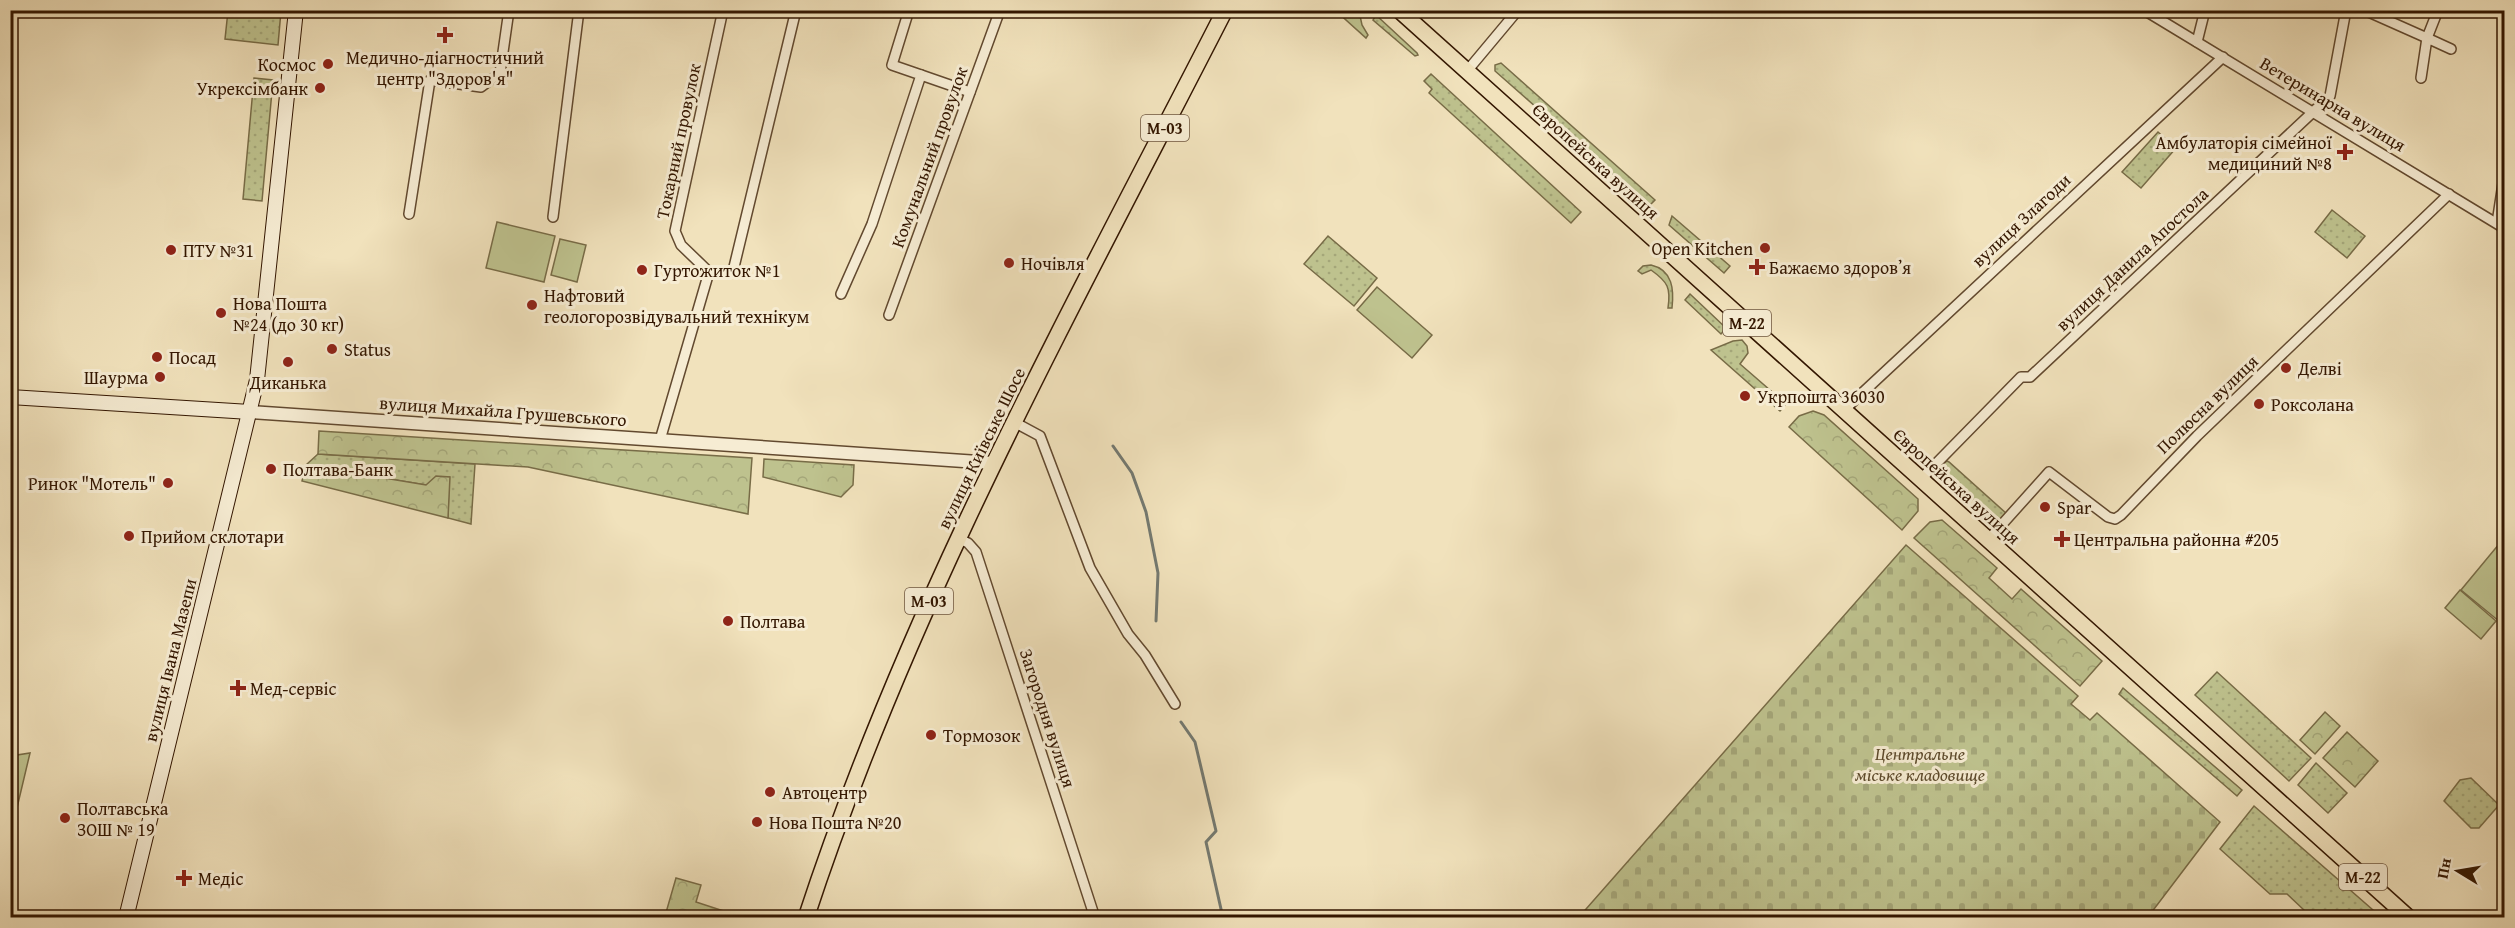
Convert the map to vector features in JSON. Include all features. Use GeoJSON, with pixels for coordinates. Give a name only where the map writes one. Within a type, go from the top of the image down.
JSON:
{"type":"FeatureCollection","features":[{"type":"Feature","properties":{"kind":"highway","name":"вулиця Київське Шосе"},"geometry":{"type":"LineString","coordinates":[[806,918],[834,833],[876,723],[957,538],[993,463],[1225,10]]}},
{"type":"Feature","properties":{"kind":"highway","name":"Європейська вулиця"},"geometry":{"type":"LineString","coordinates":[[1400,10],[2409,918]]}},
{"type":"Feature","properties":{"kind":"main road","name":"вулиця Івана Мазепи"},"geometry":{"type":"LineString","coordinates":[[126,918],[250,412],[262,339],[296,10]]}},
{"type":"Feature","properties":{"kind":"main road","name":"вулиця Михайла Грушевського"},"geometry":{"type":"LineString","coordinates":[[10,397],[250,412]]}},
{"type":"Feature","properties":{"kind":"street"},"geometry":{"type":"LineString","coordinates":[[409,214],[430,80],[481,87],[500,73],[509,10]]}},
{"type":"Feature","properties":{"kind":"street"},"geometry":{"type":"LineString","coordinates":[[553,217],[579,10]]}},
{"type":"Feature","properties":{"kind":"street","name":"Токарний провулок"},"geometry":{"type":"LineString","coordinates":[[660,440],[709,272],[681,245],[675,231],[723,10]]}},
{"type":"Feature","properties":{"kind":"street"},"geometry":{"type":"LineString","coordinates":[[734,267],[796,10]]}},
{"type":"Feature","properties":{"kind":"street"},"geometry":{"type":"LineString","coordinates":[[909,10],[892,65],[970,92]]}},
{"type":"Feature","properties":{"kind":"street","name":"Комунальний провулок"},"geometry":{"type":"LineString","coordinates":[[889,315],[1000,10]]}},
{"type":"Feature","properties":{"kind":"street"},"geometry":{"type":"LineString","coordinates":[[1467,71],[1518,10]]}},
{"type":"Feature","properties":{"kind":"street","name":"Ветеринарна вулиця"},"geometry":{"type":"LineString","coordinates":[[2144,10],[2501,226]]}},
{"type":"Feature","properties":{"kind":"street"},"geometry":{"type":"LineString","coordinates":[[2197,42],[2205,10]]}},
{"type":"Feature","properties":{"kind":"street","name":"вулиця Данила Апостола"},"geometry":{"type":"LineString","coordinates":[[1921,479],[2021,377],[2030,377],[2330,96],[2346,10]]}},
{"type":"Feature","properties":{"kind":"street"},"geometry":{"type":"LineString","coordinates":[[2364,10],[2451,49]]}},
{"type":"Feature","properties":{"kind":"street"},"geometry":{"type":"LineString","coordinates":[[2421,78],[2427,38],[2439,10]]}},
{"type":"Feature","properties":{"kind":"street","name":"вулиця Злагоди"},"geometry":{"type":"LineString","coordinates":[[1844,410],[2223,57]]}},
{"type":"Feature","properties":{"kind":"street"},"geometry":{"type":"LineString","coordinates":[[841,294],[872,224],[921,75]]}},
{"type":"Feature","properties":{"kind":"street"},"geometry":{"type":"LineString","coordinates":[[2501,226],[2505,177]]}},
{"type":"Feature","properties":{"kind":"street","name":"Полюсна вулиця"},"geometry":{"type":"LineString","coordinates":[[1988,540],[2049,472],[2108,517],[2115,519],[2121,515],[2197,436],[2449,194]]}},
{"type":"Feature","properties":{"kind":"street","name":"вулиця Михайла Грушевського"},"geometry":{"type":"LineString","coordinates":[[250,412],[993,463]]}},
{"type":"Feature","properties":{"kind":"street"},"geometry":{"type":"LineString","coordinates":[[1014,422],[1040,436],[1090,568],[1128,634],[1145,655],[1175,704]]}},
{"type":"Feature","properties":{"kind":"street","name":"Загородня вулиця"},"geometry":{"type":"LineString","coordinates":[[957,538],[968,543],[976,552],[1095,918]]}},
{"type":"Feature","properties":{"kind":"green space"},"geometry":{"type":"Polygon","coordinates":[[[228,11],[281,11],[278,45],[225,39],[228,11]]]}},
{"type":"Feature","properties":{"kind":"green space"},"geometry":{"type":"Polygon","coordinates":[[[1336,11],[1359,11],[1362,25],[1368,35],[1366,38],[1336,11]]]}},
{"type":"Feature","properties":{"kind":"green space"},"geometry":{"type":"Polygon","coordinates":[[[1376,15],[1418,55],[1415,56],[1373,20],[1376,15]]]}},
{"type":"Feature","properties":{"kind":"green space"},"geometry":{"type":"Polygon","coordinates":[[[1501,63],[1655,200],[1651,204],[1646,204],[1495,71],[1495,65],[1501,63]]]}},
{"type":"Feature","properties":{"kind":"green space"},"geometry":{"type":"Polygon","coordinates":[[[1431,74],[1581,212],[1571,223],[1429,93],[1432,89],[1424,81],[1431,74]]]}},
{"type":"Feature","properties":{"kind":"green space"},"geometry":{"type":"Polygon","coordinates":[[[254,78],[273,80],[262,201],[243,199],[254,78]]]}},
{"type":"Feature","properties":{"kind":"green space"},"geometry":{"type":"Polygon","coordinates":[[[2158,132],[2176,148],[2141,188],[2122,172],[2158,132]]]}},
{"type":"Feature","properties":{"kind":"green space"},"geometry":{"type":"Polygon","coordinates":[[[2332,210],[2365,236],[2347,258],[2315,232],[2332,210]]]}},
{"type":"Feature","properties":{"kind":"green space"},"geometry":{"type":"Polygon","coordinates":[[[1672,216],[1730,266],[1724,273],[1669,225],[1672,216]]]}},
{"type":"Feature","properties":{"kind":"green space"},"geometry":{"type":"Polygon","coordinates":[[[497,222],[555,236],[544,282],[486,268],[497,222]]]}},
{"type":"Feature","properties":{"kind":"green space"},"geometry":{"type":"Polygon","coordinates":[[[1328,236],[1377,278],[1354,306],[1304,264],[1328,236]]]}},
{"type":"Feature","properties":{"kind":"green space"},"geometry":{"type":"Polygon","coordinates":[[[560,239],[586,245],[577,282],[551,275],[560,239]]]}},
{"type":"Feature","properties":{"kind":"green space"},"geometry":{"type":"Polygon","coordinates":[[[1651,265],[1664,271],[1668,276],[1673,294],[1672,308],[1668,308],[1669,295],[1665,282],[1651,270],[1642,274],[1638,271],[1643,266],[1651,265]]]}},
{"type":"Feature","properties":{"kind":"green space"},"geometry":{"type":"Polygon","coordinates":[[[1377,287],[1432,335],[1412,358],[1357,310],[1377,287]]]}},
{"type":"Feature","properties":{"kind":"green space"},"geometry":{"type":"Polygon","coordinates":[[[1690,294],[1726,328],[1721,334],[1685,300],[1690,294]]]}},
{"type":"Feature","properties":{"kind":"green space"},"geometry":{"type":"Polygon","coordinates":[[[1742,340],[1747,346],[1748,353],[1740,364],[1786,404],[1780,411],[1711,350],[1733,341],[1742,340]]]}},
{"type":"Feature","properties":{"kind":"green space"},"geometry":{"type":"Polygon","coordinates":[[[1813,411],[1824,415],[1918,499],[1918,511],[1902,530],[1789,427],[1799,416],[1813,411]]]}},
{"type":"Feature","properties":{"kind":"green space"},"geometry":{"type":"Polygon","coordinates":[[[319,431],[752,458],[748,514],[528,467],[318,454],[319,431]]]}},
{"type":"Feature","properties":{"kind":"green space"},"geometry":{"type":"Polygon","coordinates":[[[318,454],[475,464],[471,524],[448,518],[449,477],[426,485],[306,465],[318,454]]]}},
{"type":"Feature","properties":{"kind":"green space"},"geometry":{"type":"Polygon","coordinates":[[[764,459],[854,465],[853,485],[841,497],[763,477],[764,459]]]}},
{"type":"Feature","properties":{"kind":"green space"},"geometry":{"type":"Polygon","coordinates":[[[1947,461],[2007,514],[2000,521],[1993,519],[1941,469],[1942,464],[1947,461]]]}},
{"type":"Feature","properties":{"kind":"green space"},"geometry":{"type":"Polygon","coordinates":[[[306,465],[426,485],[436,476],[450,477],[448,518],[302,481],[306,465]]]}},
{"type":"Feature","properties":{"kind":"green space"},"geometry":{"type":"Polygon","coordinates":[[[1942,520],[1997,568],[1989,578],[2012,599],[2021,589],[2102,661],[2080,686],[1914,538],[1930,522],[1942,520]]]}},
{"type":"Feature","properties":{"kind":"green space"},"geometry":{"type":"Polygon","coordinates":[[[2504,538],[2504,616],[2500,622],[2461,590],[2504,538]]]}},
{"type":"Feature","properties":{"kind":"green space","name":"Центральне міське кладовище"},"geometry":{"type":"Polygon","coordinates":[[[1906,545],[2078,696],[2071,704],[2090,720],[2097,713],[2220,822],[2148,917],[1579,917],[1906,545]]]}},
{"type":"Feature","properties":{"kind":"green space"},"geometry":{"type":"Polygon","coordinates":[[[2460,590],[2496,621],[2481,639],[2445,608],[2460,590]]]}},
{"type":"Feature","properties":{"kind":"green space"},"geometry":{"type":"Polygon","coordinates":[[[2217,672],[2311,758],[2289,781],[2195,695],[2217,672]]]}},
{"type":"Feature","properties":{"kind":"green space"},"geometry":{"type":"Polygon","coordinates":[[[2123,688],[2242,790],[2237,796],[2119,694],[2123,688]]]}},
{"type":"Feature","properties":{"kind":"green space"},"geometry":{"type":"Polygon","coordinates":[[[2325,712],[2340,726],[2315,754],[2300,740],[2325,712]]]}},
{"type":"Feature","properties":{"kind":"green space"},"geometry":{"type":"Polygon","coordinates":[[[2347,732],[2378,761],[2355,787],[2323,758],[2347,732]]]}},
{"type":"Feature","properties":{"kind":"green space"},"geometry":{"type":"Polygon","coordinates":[[[30,753],[11,833],[11,756],[30,753]]]}},
{"type":"Feature","properties":{"kind":"green space"},"geometry":{"type":"Polygon","coordinates":[[[2316,763],[2347,793],[2328,813],[2298,785],[2316,763]]]}},
{"type":"Feature","properties":{"kind":"green space"},"geometry":{"type":"Polygon","coordinates":[[[2471,778],[2499,805],[2479,828],[2471,828],[2444,801],[2460,780],[2471,778]]]}},
{"type":"Feature","properties":{"kind":"green space"},"geometry":{"type":"Polygon","coordinates":[[[2254,806],[2381,917],[2300,917],[2305,911],[2287,894],[2270,894],[2220,849],[2254,806]]]}},
{"type":"Feature","properties":{"kind":"green space"},"geometry":{"type":"Polygon","coordinates":[[[676,878],[701,885],[696,902],[742,917],[665,916],[676,878]]]}},
{"type":"Feature","properties":{"kind":"waterway"},"geometry":{"type":"LineString","coordinates":[[1113,446],[1132,473],[1146,512],[1158,573],[1156,621]]}},
{"type":"Feature","properties":{"kind":"waterway"},"geometry":{"type":"LineString","coordinates":[[1181,722],[1195,742],[1216,831],[1206,842],[1223,918]]}},
{"type":"Feature","properties":{"kind":"place","name":"Медично-діагностичний центр \"Здоров'я\""},"geometry":{"type":"Point","coordinates":[445,35]}},
{"type":"Feature","properties":{"kind":"place","name":"Космос"},"geometry":{"type":"Point","coordinates":[328,64]}},
{"type":"Feature","properties":{"kind":"place","name":"Укрексімбанк"},"geometry":{"type":"Point","coordinates":[320,88]}},
{"type":"Feature","properties":{"kind":"place","name":"Амбулаторія сімейної медициний №8"},"geometry":{"type":"Point","coordinates":[2345,152]}},
{"type":"Feature","properties":{"kind":"place","name":"Open Kitchen"},"geometry":{"type":"Point","coordinates":[1765,248]}},
{"type":"Feature","properties":{"kind":"place","name":"ПТУ №31"},"geometry":{"type":"Point","coordinates":[171,250]}},
{"type":"Feature","properties":{"kind":"place","name":"Ночівля"},"geometry":{"type":"Point","coordinates":[1009,263]}},
{"type":"Feature","properties":{"kind":"place","name":"Бажаємо здоровʼя"},"geometry":{"type":"Point","coordinates":[1757,267]}},
{"type":"Feature","properties":{"kind":"place","name":"Гуртожиток №1"},"geometry":{"type":"Point","coordinates":[642,270]}},
{"type":"Feature","properties":{"kind":"place","name":"Нафтовий геологорозвідувальний технікум"},"geometry":{"type":"Point","coordinates":[532,305]}},
{"type":"Feature","properties":{"kind":"place","name":"Нова Пошта №24 (до 30 кг)"},"geometry":{"type":"Point","coordinates":[221,313]}},
{"type":"Feature","properties":{"kind":"place","name":"Status"},"geometry":{"type":"Point","coordinates":[332,349]}},
{"type":"Feature","properties":{"kind":"place","name":"Посад"},"geometry":{"type":"Point","coordinates":[157,357]}},
{"type":"Feature","properties":{"kind":"place","name":"Диканька"},"geometry":{"type":"Point","coordinates":[288,362]}},
{"type":"Feature","properties":{"kind":"place","name":"Делві"},"geometry":{"type":"Point","coordinates":[2286,368]}},
{"type":"Feature","properties":{"kind":"place","name":"Шаурма"},"geometry":{"type":"Point","coordinates":[160,377]}},
{"type":"Feature","properties":{"kind":"place","name":"Укрпошта 36030"},"geometry":{"type":"Point","coordinates":[1745,396]}},
{"type":"Feature","properties":{"kind":"place","name":"Роксолана"},"geometry":{"type":"Point","coordinates":[2259,404]}},
{"type":"Feature","properties":{"kind":"place","name":"Полтава-Банк"},"geometry":{"type":"Point","coordinates":[271,469]}},
{"type":"Feature","properties":{"kind":"place","name":"Ринок \"Мотель\""},"geometry":{"type":"Point","coordinates":[168,483]}},
{"type":"Feature","properties":{"kind":"place","name":"Spar"},"geometry":{"type":"Point","coordinates":[2045,507]}},
{"type":"Feature","properties":{"kind":"place","name":"Прийом склотари"},"geometry":{"type":"Point","coordinates":[129,536]}},
{"type":"Feature","properties":{"kind":"place","name":"Центральна районна #205"},"geometry":{"type":"Point","coordinates":[2062,539]}},
{"type":"Feature","properties":{"kind":"place","name":"Полтава"},"geometry":{"type":"Point","coordinates":[728,621]}},
{"type":"Feature","properties":{"kind":"place","name":"Мед-сервіс"},"geometry":{"type":"Point","coordinates":[238,688]}},
{"type":"Feature","properties":{"kind":"place","name":"Тормозок"},"geometry":{"type":"Point","coordinates":[931,735]}},
{"type":"Feature","properties":{"kind":"place","name":"Автоцентр"},"geometry":{"type":"Point","coordinates":[770,792]}},
{"type":"Feature","properties":{"kind":"place","name":"Полтавська ЗОШ № 19"},"geometry":{"type":"Point","coordinates":[65,818]}},
{"type":"Feature","properties":{"kind":"place","name":"Нова Пошта №20"},"geometry":{"type":"Point","coordinates":[757,822]}},
{"type":"Feature","properties":{"kind":"place","name":"Медіс"},"geometry":{"type":"Point","coordinates":[184,878]}}]}
